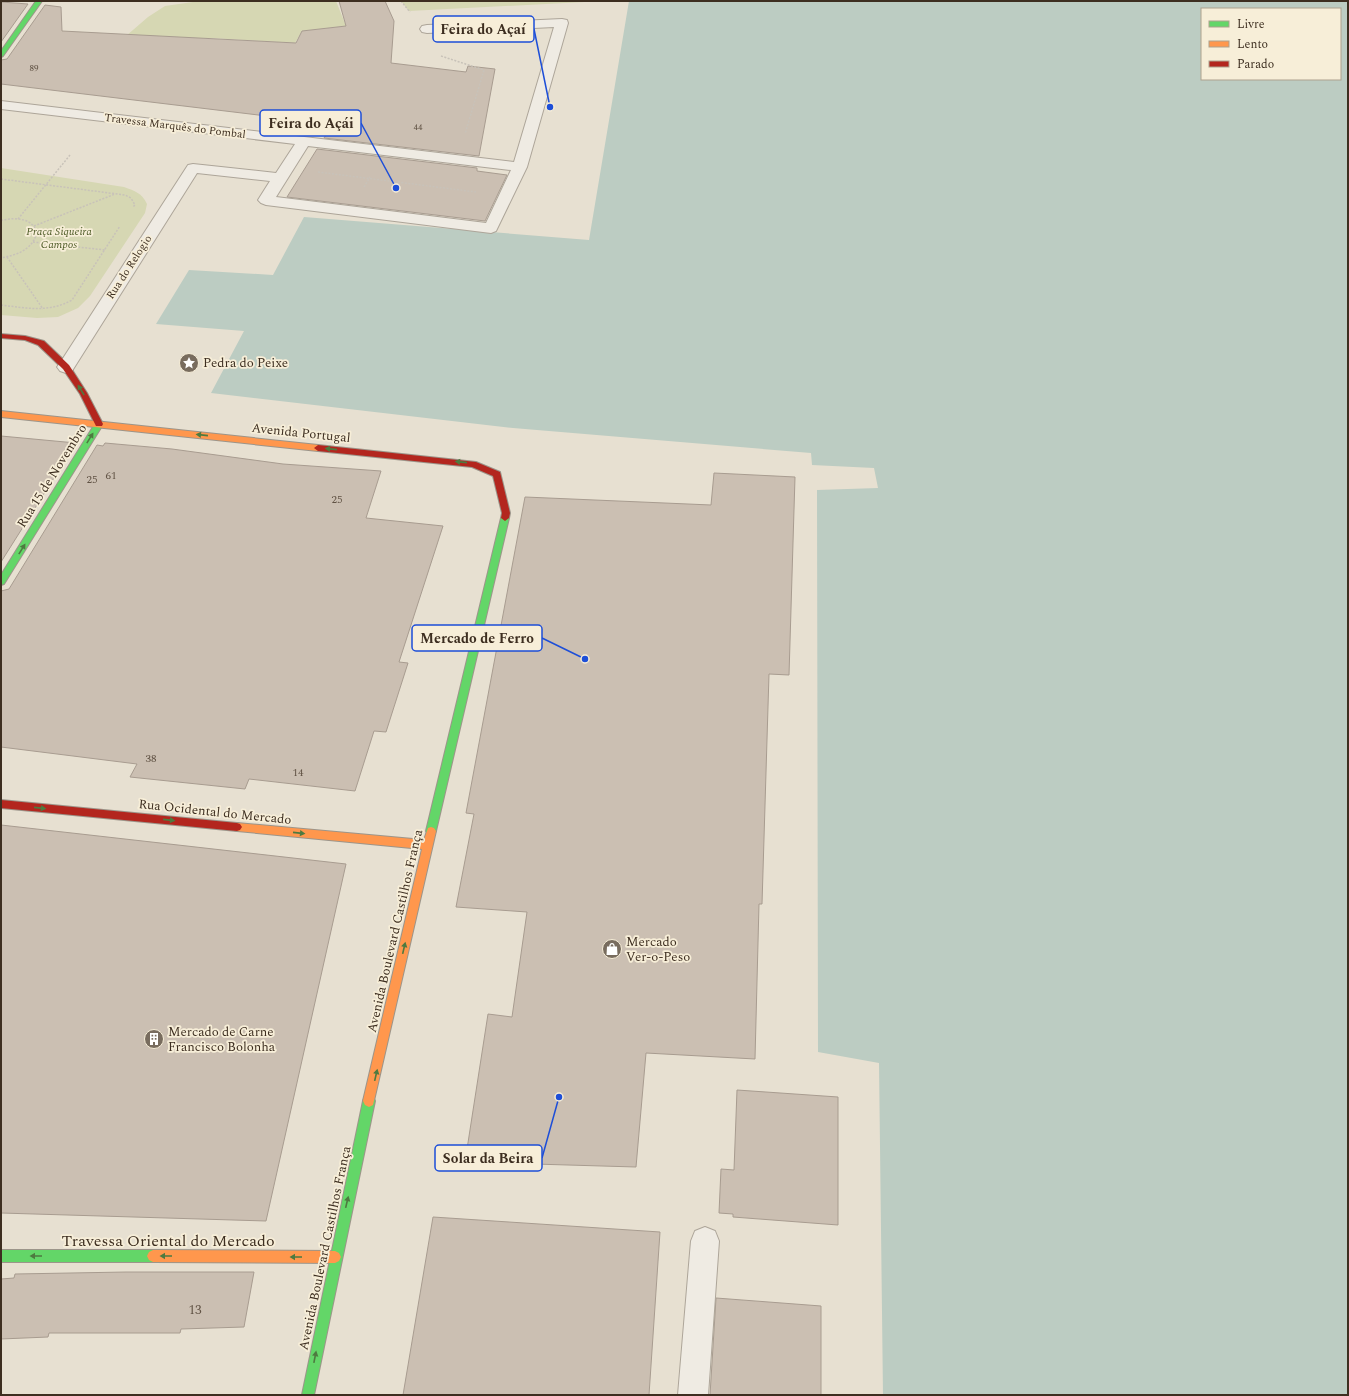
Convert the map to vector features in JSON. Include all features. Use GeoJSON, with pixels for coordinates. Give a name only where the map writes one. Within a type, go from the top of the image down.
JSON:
{"type":"FeatureCollection","features":[{"type":"Feature","properties":{"kind":"main road"},"geometry":{"type":"LineString","coordinates":[[1,55],[39,1]]}},
{"type":"Feature","properties":{"kind":"main road"},"geometry":{"type":"LineString","coordinates":[[1,336],[25,338],[41,343],[66,367],[83,392],[99,424]]}},
{"type":"Feature","properties":{"kind":"main road","name":"Avenida Portugal"},"geometry":{"type":"LineString","coordinates":[[1,414],[473,464],[497,474]]}},
{"type":"Feature","properties":{"kind":"main road","name":"Rua 15 de Novembro"},"geometry":{"type":"LineString","coordinates":[[1,582],[99,424]]}},
{"type":"Feature","properties":{"kind":"main road","name":"Avenida Boulevard Castilhos França"},"geometry":{"type":"LineString","coordinates":[[308,1395],[335,1257],[427,845],[506,513],[497,474]]}},
{"type":"Feature","properties":{"kind":"main road","name":"Rua Ocidental do Mercado"},"geometry":{"type":"LineString","coordinates":[[1,804],[427,845]]}},
{"type":"Feature","properties":{"kind":"main road","name":"Travessa Oriental do Mercado"},"geometry":{"type":"LineString","coordinates":[[1,1256],[335,1257]]}},
{"type":"Feature","properties":{"kind":"lane"},"geometry":{"type":"LineString","coordinates":[[304,141],[266,200],[491,228],[520,167],[562,23],[427,29]]}},
{"type":"Feature","properties":{"kind":"lane","name":"Travessa Marquês do Pombal"},"geometry":{"type":"LineString","coordinates":[[1,105],[520,167]]}},
{"type":"Feature","properties":{"kind":"lane","name":"Rua do Relogio"},"geometry":{"type":"LineString","coordinates":[[66,367],[193,168],[284,173]]}},
{"type":"Feature","properties":{"kind":"lane"},"geometry":{"type":"LineString","coordinates":[[693,1395],[705,1240]]}},
{"type":"Feature","properties":{"kind":"path"},"geometry":{"type":"LineString","coordinates":[[401,1],[412,17]]}},
{"type":"Feature","properties":{"kind":"path"},"geometry":{"type":"LineString","coordinates":[[437,55],[484,70],[458,160]]}},
{"type":"Feature","properties":{"kind":"path"},"geometry":{"type":"LineString","coordinates":[[350,210],[385,151]]}},
{"type":"Feature","properties":{"kind":"path"},"geometry":{"type":"LineString","coordinates":[[18,219],[70,155]]}},
{"type":"Feature","properties":{"kind":"path"},"geometry":{"type":"LineString","coordinates":[[441,222],[477,162]]}},
{"type":"Feature","properties":{"kind":"path"},"geometry":{"type":"LineString","coordinates":[[284,173],[369,178],[506,196]]}},
{"type":"Feature","properties":{"kind":"path"},"geometry":{"type":"LineString","coordinates":[[1,179],[125,195],[131,198],[134,206],[130,212]]}},
{"type":"Feature","properties":{"kind":"path"},"geometry":{"type":"LineString","coordinates":[[393,216],[412,184]]}},
{"type":"Feature","properties":{"kind":"path"},"geometry":{"type":"LineString","coordinates":[[34,226],[117,194]]}},
{"type":"Feature","properties":{"kind":"path"},"geometry":{"type":"LineString","coordinates":[[1,220],[24,220],[34,226],[37,235],[34,242],[18,254],[1,258]]}},
{"type":"Feature","properties":{"kind":"path"},"geometry":{"type":"LineString","coordinates":[[1,305],[53,309],[72,300],[121,224]]}},
{"type":"Feature","properties":{"kind":"path"},"geometry":{"type":"LineString","coordinates":[[34,242],[137,254]]}},
{"type":"Feature","properties":{"kind":"path"},"geometry":{"type":"LineString","coordinates":[[7,257],[43,309]]}},
{"type":"Feature","properties":{"kind":"green space"},"geometry":{"type":"Polygon","coordinates":[[[200,1],[336,1],[346,26],[302,31],[295,43],[212,38],[126,41],[126,36],[148,17],[165,6],[200,1]]]}},
{"type":"Feature","properties":{"kind":"green space"},"geometry":{"type":"Polygon","coordinates":[[[401,1],[604,1],[409,11],[401,1]]]}},
{"type":"Feature","properties":{"kind":"green space","name":"Praça Siqueira Campos"},"geometry":{"type":"Polygon","coordinates":[[[1,168],[124,187],[138,193],[145,200],[147,204],[145,213],[90,296],[78,308],[58,317],[37,318],[1,315],[1,168]]]}},
{"type":"Feature","properties":{"kind":"shaded area"},"geometry":{"type":"Polygon","coordinates":[[[629,1],[1348,1],[1348,1395],[883,1395],[879,1063],[818,1052],[817,490],[878,488],[874,468],[812,465],[811,453],[513,428],[211,393],[244,331],[156,324],[189,270],[273,275],[304,217],[589,240],[629,1]]]}},
{"type":"Feature","properties":{"kind":"building"},"geometry":{"type":"Polygon","coordinates":[[[339,1],[385,1],[394,21],[391,63],[466,72],[468,66],[495,69],[479,156],[324,138],[333,124],[1,84],[1,60],[7,59],[45,5],[61,7],[62,31],[296,43],[302,31],[346,26],[339,1]]]}},
{"type":"Feature","properties":{"kind":"building"},"geometry":{"type":"Polygon","coordinates":[[[1,2],[28,4],[1,42],[1,2]]]}},
{"type":"Feature","properties":{"kind":"building"},"geometry":{"type":"Polygon","coordinates":[[[317,149],[477,168],[477,171],[507,175],[485,221],[287,197],[317,149]]]}},
{"type":"Feature","properties":{"kind":"building"},"geometry":{"type":"Polygon","coordinates":[[[1,436],[76,443],[1,562],[1,436]]]}},
{"type":"Feature","properties":{"kind":"building"},"geometry":{"type":"Polygon","coordinates":[[[105,443],[172,449],[283,464],[381,471],[366,518],[443,526],[399,662],[408,663],[386,732],[374,731],[355,791],[249,779],[245,789],[130,777],[137,764],[1,747],[1,591],[9,589],[97,445],[103,446],[105,443]]]}},
{"type":"Feature","properties":{"kind":"building"},"geometry":{"type":"Polygon","coordinates":[[[714,473],[795,477],[789,675],[769,674],[762,904],[759,904],[755,1059],[646,1053],[636,1167],[465,1162],[488,1014],[512,1017],[527,912],[456,907],[474,814],[466,813],[525,497],[711,505],[714,473]]]}},
{"type":"Feature","properties":{"kind":"building","name":"Mercado de Carne Francisco Bolonha"},"geometry":{"type":"Polygon","coordinates":[[[1,825],[346,864],[266,1221],[1,1213],[1,825]]]}},
{"type":"Feature","properties":{"kind":"building"},"geometry":{"type":"Polygon","coordinates":[[[737,1090],[838,1097],[838,1225],[733,1217],[733,1214],[719,1213],[721,1169],[734,1170],[737,1090]]]}},
{"type":"Feature","properties":{"kind":"building"},"geometry":{"type":"Polygon","coordinates":[[[433,1217],[660,1232],[649,1395],[403,1395],[433,1217]]]}},
{"type":"Feature","properties":{"kind":"building"},"geometry":{"type":"Polygon","coordinates":[[[254,1272],[244,1327],[181,1329],[180,1333],[49,1333],[48,1337],[1,1339],[1,1279],[14,1278],[15,1274],[254,1272]]]}},
{"type":"Feature","properties":{"kind":"building"},"geometry":{"type":"Polygon","coordinates":[[[716,1298],[821,1306],[821,1395],[710,1395],[716,1298]]]}},
{"type":"Feature","properties":{"kind":"traffic: fast"},"geometry":{"type":"LineString","coordinates":[[1,55],[39,1]]}},
{"type":"Feature","properties":{"kind":"traffic: fast"},"geometry":{"type":"LineString","coordinates":[[1,582],[99,424]]}},
{"type":"Feature","properties":{"kind":"traffic: fast"},"geometry":{"type":"LineString","coordinates":[[431,831],[505,518]]}},
{"type":"Feature","properties":{"kind":"traffic: fast"},"geometry":{"type":"LineString","coordinates":[[308,1395],[369,1101]]}},
{"type":"Feature","properties":{"kind":"traffic: fast"},"geometry":{"type":"LineString","coordinates":[[1,1256],[153,1256]]}},
{"type":"Feature","properties":{"kind":"traffic: slow"},"geometry":{"type":"LineString","coordinates":[[1,414],[318,448]]}},
{"type":"Feature","properties":{"kind":"traffic: slow"},"geometry":{"type":"LineString","coordinates":[[237,827],[427,845]]}},
{"type":"Feature","properties":{"kind":"traffic: slow"},"geometry":{"type":"LineString","coordinates":[[369,1101],[431,831]]}},
{"type":"Feature","properties":{"kind":"traffic: slow"},"geometry":{"type":"LineString","coordinates":[[153,1256],[335,1257]]}},
{"type":"Feature","properties":{"kind":"traffic: jam"},"geometry":{"type":"LineString","coordinates":[[1,336],[25,338],[41,343],[66,367],[83,393],[99,424]]}},
{"type":"Feature","properties":{"kind":"traffic: jam"},"geometry":{"type":"LineString","coordinates":[[318,448],[473,464],[497,474],[506,513],[505,518]]}},
{"type":"Feature","properties":{"kind":"traffic: jam"},"geometry":{"type":"LineString","coordinates":[[1,804],[237,827]]}},
{"type":"Feature","properties":{"kind":"place","name":"Feira do Açaí"},"geometry":{"type":"Point","coordinates":[550,107]}},
{"type":"Feature","properties":{"kind":"place","name":"Feira do Açái"},"geometry":{"type":"Point","coordinates":[396,188]}},
{"type":"Feature","properties":{"kind":"place","name":"Pedra do Peixe"},"geometry":{"type":"Point","coordinates":[189,363]}},
{"type":"Feature","properties":{"kind":"place","name":"Mercado de Ferro"},"geometry":{"type":"Point","coordinates":[585,659]}},
{"type":"Feature","properties":{"kind":"place","name":"Mercado Ver-o-Peso"},"geometry":{"type":"Point","coordinates":[612,949]}},
{"type":"Feature","properties":{"kind":"place","name":"Mercado de Carne Francisco Bolonha"},"geometry":{"type":"Point","coordinates":[154,1039]}},
{"type":"Feature","properties":{"kind":"place","name":"Solar da Beira"},"geometry":{"type":"Point","coordinates":[559,1097]}}]}
